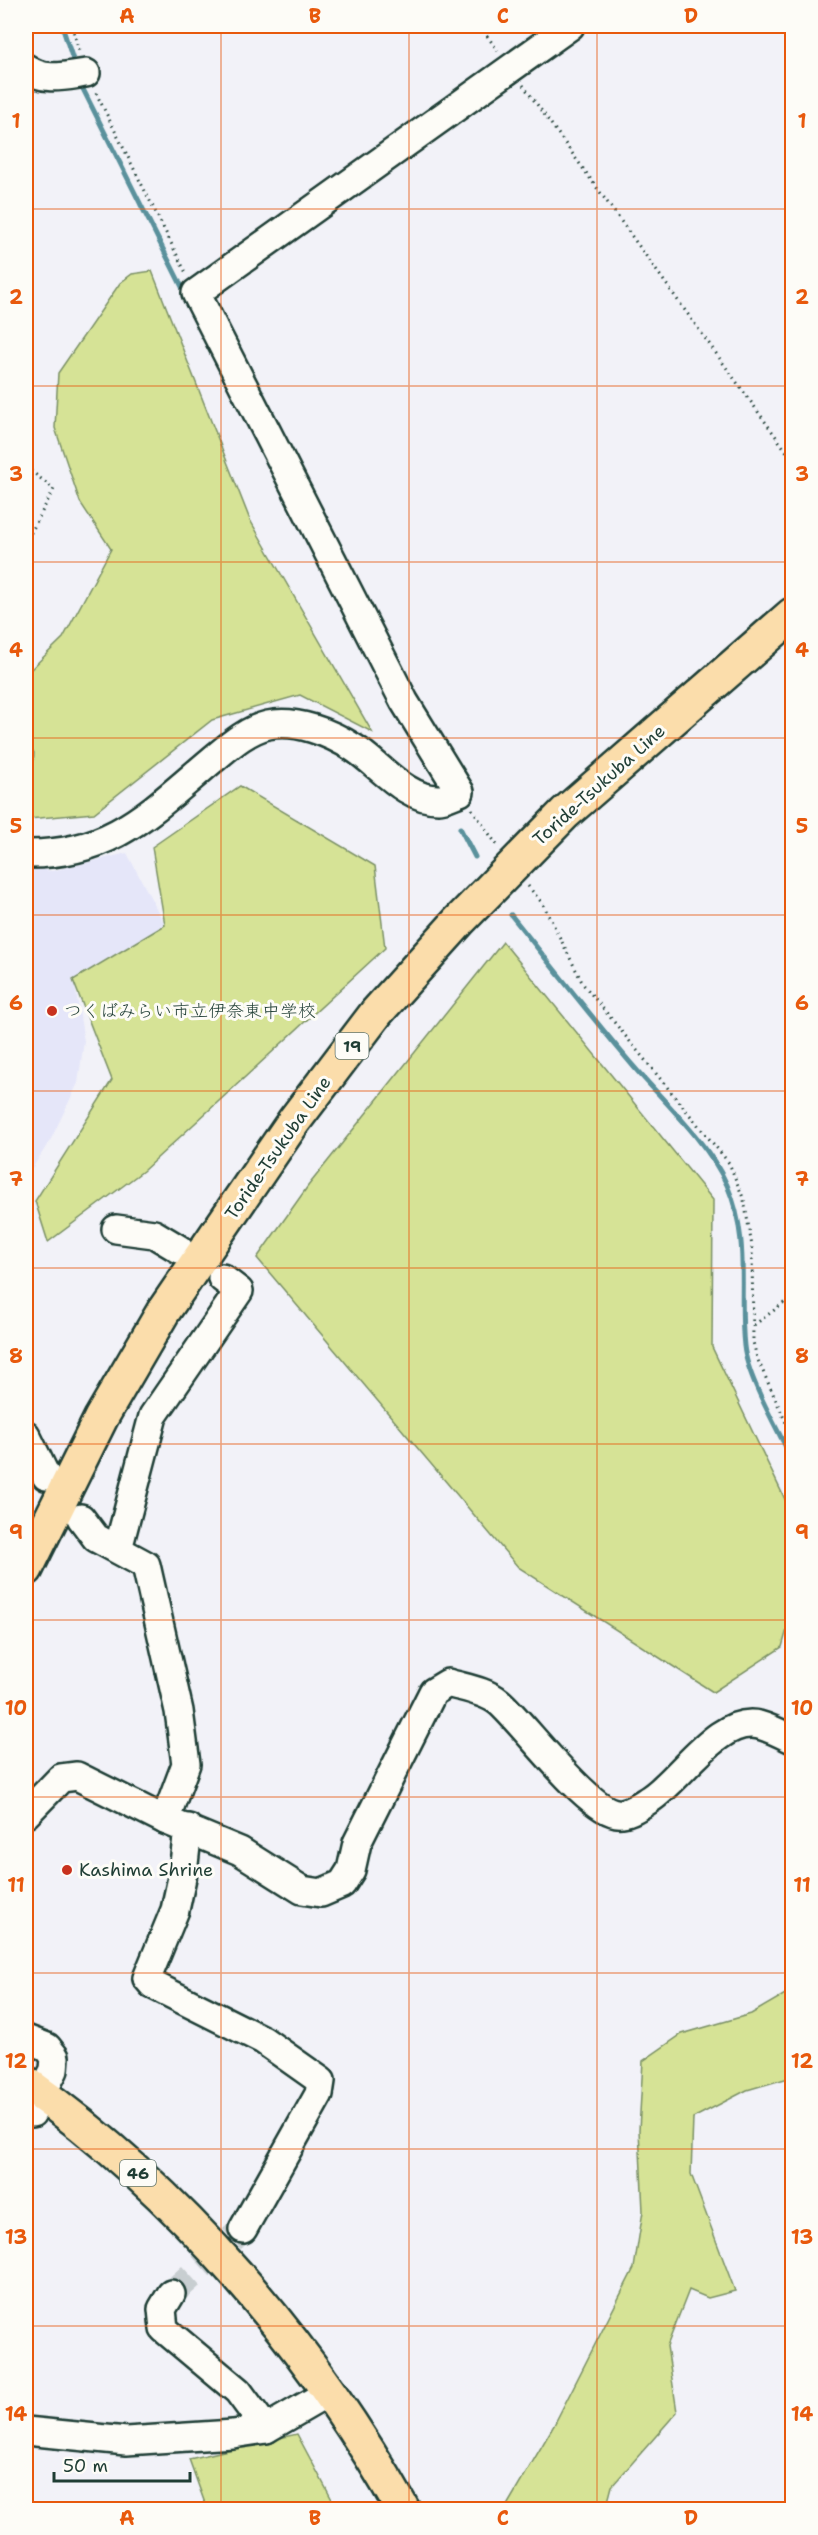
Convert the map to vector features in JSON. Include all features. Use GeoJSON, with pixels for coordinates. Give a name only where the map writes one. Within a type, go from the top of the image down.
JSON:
{"type":"FeatureCollection","features":[{"type":"Feature","properties":{"kind":"main road","name":"Toride-Tsukuba Line"},"geometry":{"type":"LineString","coordinates":[[26,1569],[101,1418],[163,1312],[294,1121],[377,1012],[459,921],[565,813],[792,615]]}},
{"type":"Feature","properties":{"kind":"main road","name":"46"},"geometry":{"type":"LineString","coordinates":[[31,2100],[116,2153],[153,2187],[237,2277],[330,2392],[403,2510]]}},
{"type":"Feature","properties":{"kind":"street"},"geometry":{"type":"LineString","coordinates":[[26,854],[56,854],[114,836],[141,819],[228,747],[268,725],[291,724],[320,731],[354,748],[390,777],[416,793],[438,799],[460,792],[404,701],[196,293],[570,26]]}},
{"type":"Feature","properties":{"kind":"street"},"geometry":{"type":"LineString","coordinates":[[26,68],[35,75],[55,78],[86,73]]}},
{"type":"Feature","properties":{"kind":"street"},"geometry":{"type":"LineString","coordinates":[[116,1229],[154,1234],[179,1249]]}},
{"type":"Feature","properties":{"kind":"street"},"geometry":{"type":"LineString","coordinates":[[118,1549],[153,1416],[239,1291],[222,1278]]}},
{"type":"Feature","properties":{"kind":"street"},"geometry":{"type":"LineString","coordinates":[[26,1435],[46,1476]]}},
{"type":"Feature","properties":{"kind":"street"},"geometry":{"type":"LineString","coordinates":[[81,1518],[96,1538],[146,1565],[179,1712],[186,1764],[177,1824],[183,1873],[175,1910],[147,1978],[153,1984],[263,2040],[321,2081],[319,2094],[243,2229]]}},
{"type":"Feature","properties":{"kind":"street"},"geometry":{"type":"LineString","coordinates":[[26,1814],[61,1778],[77,1776],[177,1824],[240,1851],[302,1890],[321,1893],[342,1884],[351,1870],[357,1843],[433,1692],[448,1683],[497,1700],[514,1716],[549,1759],[608,1812],[622,1813],[637,1807],[667,1788],[721,1732],[738,1725],[757,1724],[792,1739]]}},
{"type":"Feature","properties":{"kind":"street"},"geometry":{"type":"LineString","coordinates":[[26,2039],[47,2047],[55,2057],[54,2070],[31,2100]]}},
{"type":"Feature","properties":{"kind":"street"},"geometry":{"type":"LineString","coordinates":[[171,2294],[162,2309],[164,2329],[237,2391],[266,2429]]}},
{"type":"Feature","properties":{"kind":"street"},"geometry":{"type":"LineString","coordinates":[[26,2431],[126,2441],[233,2434],[266,2429],[330,2392]]}},
{"type":"Feature","properties":{"kind":"path"},"geometry":{"type":"LineString","coordinates":[[72,26],[86,73],[196,293]]}},
{"type":"Feature","properties":{"kind":"path"},"geometry":{"type":"LineString","coordinates":[[480,26],[792,459]]}},
{"type":"Feature","properties":{"kind":"path"},"geometry":{"type":"LineString","coordinates":[[26,467],[54,489],[26,542]]}},
{"type":"Feature","properties":{"kind":"path"},"geometry":{"type":"LineString","coordinates":[[460,792],[543,904],[583,984],[729,1163],[744,1200],[750,1238],[757,1358],[792,1436]]}},
{"type":"Feature","properties":{"kind":"path"},"geometry":{"type":"LineString","coordinates":[[754,1325],[792,1298]]}},
{"type":"Feature","properties":{"kind":"shaded area","name":"つくばみらい市立伊奈東中学校"},"geometry":{"type":"Polygon","coordinates":[[[127,853],[165,925],[74,980],[84,1041],[78,1083],[51,1139],[26,1178],[26,867],[52,871],[127,853]]]}},
{"type":"Feature","properties":{"kind":"green space"},"geometry":{"type":"Polygon","coordinates":[[[152,271],[250,520],[372,732],[300,695],[212,720],[94,813],[29,819],[34,753],[26,739],[26,674],[63,638],[111,549],[80,502],[55,428],[58,373],[120,283],[132,274],[152,271]]]}},
{"type":"Feature","properties":{"kind":"green space"},"geometry":{"type":"Polygon","coordinates":[[[240,786],[375,866],[385,948],[143,1171],[48,1242],[35,1201],[112,1080],[73,980],[165,925],[152,847],[240,786]]]}},
{"type":"Feature","properties":{"kind":"green space"},"geometry":{"type":"Polygon","coordinates":[[[503,942],[713,1200],[712,1347],[792,1514],[792,1612],[782,1647],[713,1692],[518,1567],[257,1258],[308,1186],[503,942]]]}},
{"type":"Feature","properties":{"kind":"green space"},"geometry":{"type":"Polygon","coordinates":[[[792,1990],[792,2077],[747,2090],[693,2118],[691,2174],[735,2291],[708,2298],[689,2290],[667,2346],[677,2412],[612,2486],[606,2509],[505,2509],[553,2427],[634,2268],[643,2211],[639,2130],[643,2061],[682,2034],[751,2014],[792,1990]]]}},
{"type":"Feature","properties":{"kind":"green space"},"geometry":{"type":"Polygon","coordinates":[[[297,2434],[337,2509],[207,2509],[189,2459],[297,2434]]]}},
{"type":"Feature","properties":{"kind":"waterway"},"geometry":{"type":"LineString","coordinates":[[62,26],[75,66]]}},
{"type":"Feature","properties":{"kind":"waterway"},"geometry":{"type":"LineString","coordinates":[[79,81],[186,295]]}},
{"type":"Feature","properties":{"kind":"waterway"},"geometry":{"type":"LineString","coordinates":[[460,828],[475,857]]}},
{"type":"Feature","properties":{"kind":"waterway"},"geometry":{"type":"LineString","coordinates":[[511,915],[587,1011],[685,1123],[719,1169],[727,1185],[739,1226],[746,1359],[771,1419],[792,1459]]}},
{"type":"Feature","properties":{"kind":"tunnel"},"geometry":{"type":"LineString","coordinates":[[171,2294],[243,2229]]}},
{"type":"Feature","properties":{"kind":"place","name":"つくばみらい市立伊奈東中学校"},"geometry":{"type":"Point","coordinates":[52,1011]}},
{"type":"Feature","properties":{"kind":"place","name":"Kashima Shrine"},"geometry":{"type":"Point","coordinates":[67,1870]}}]}
